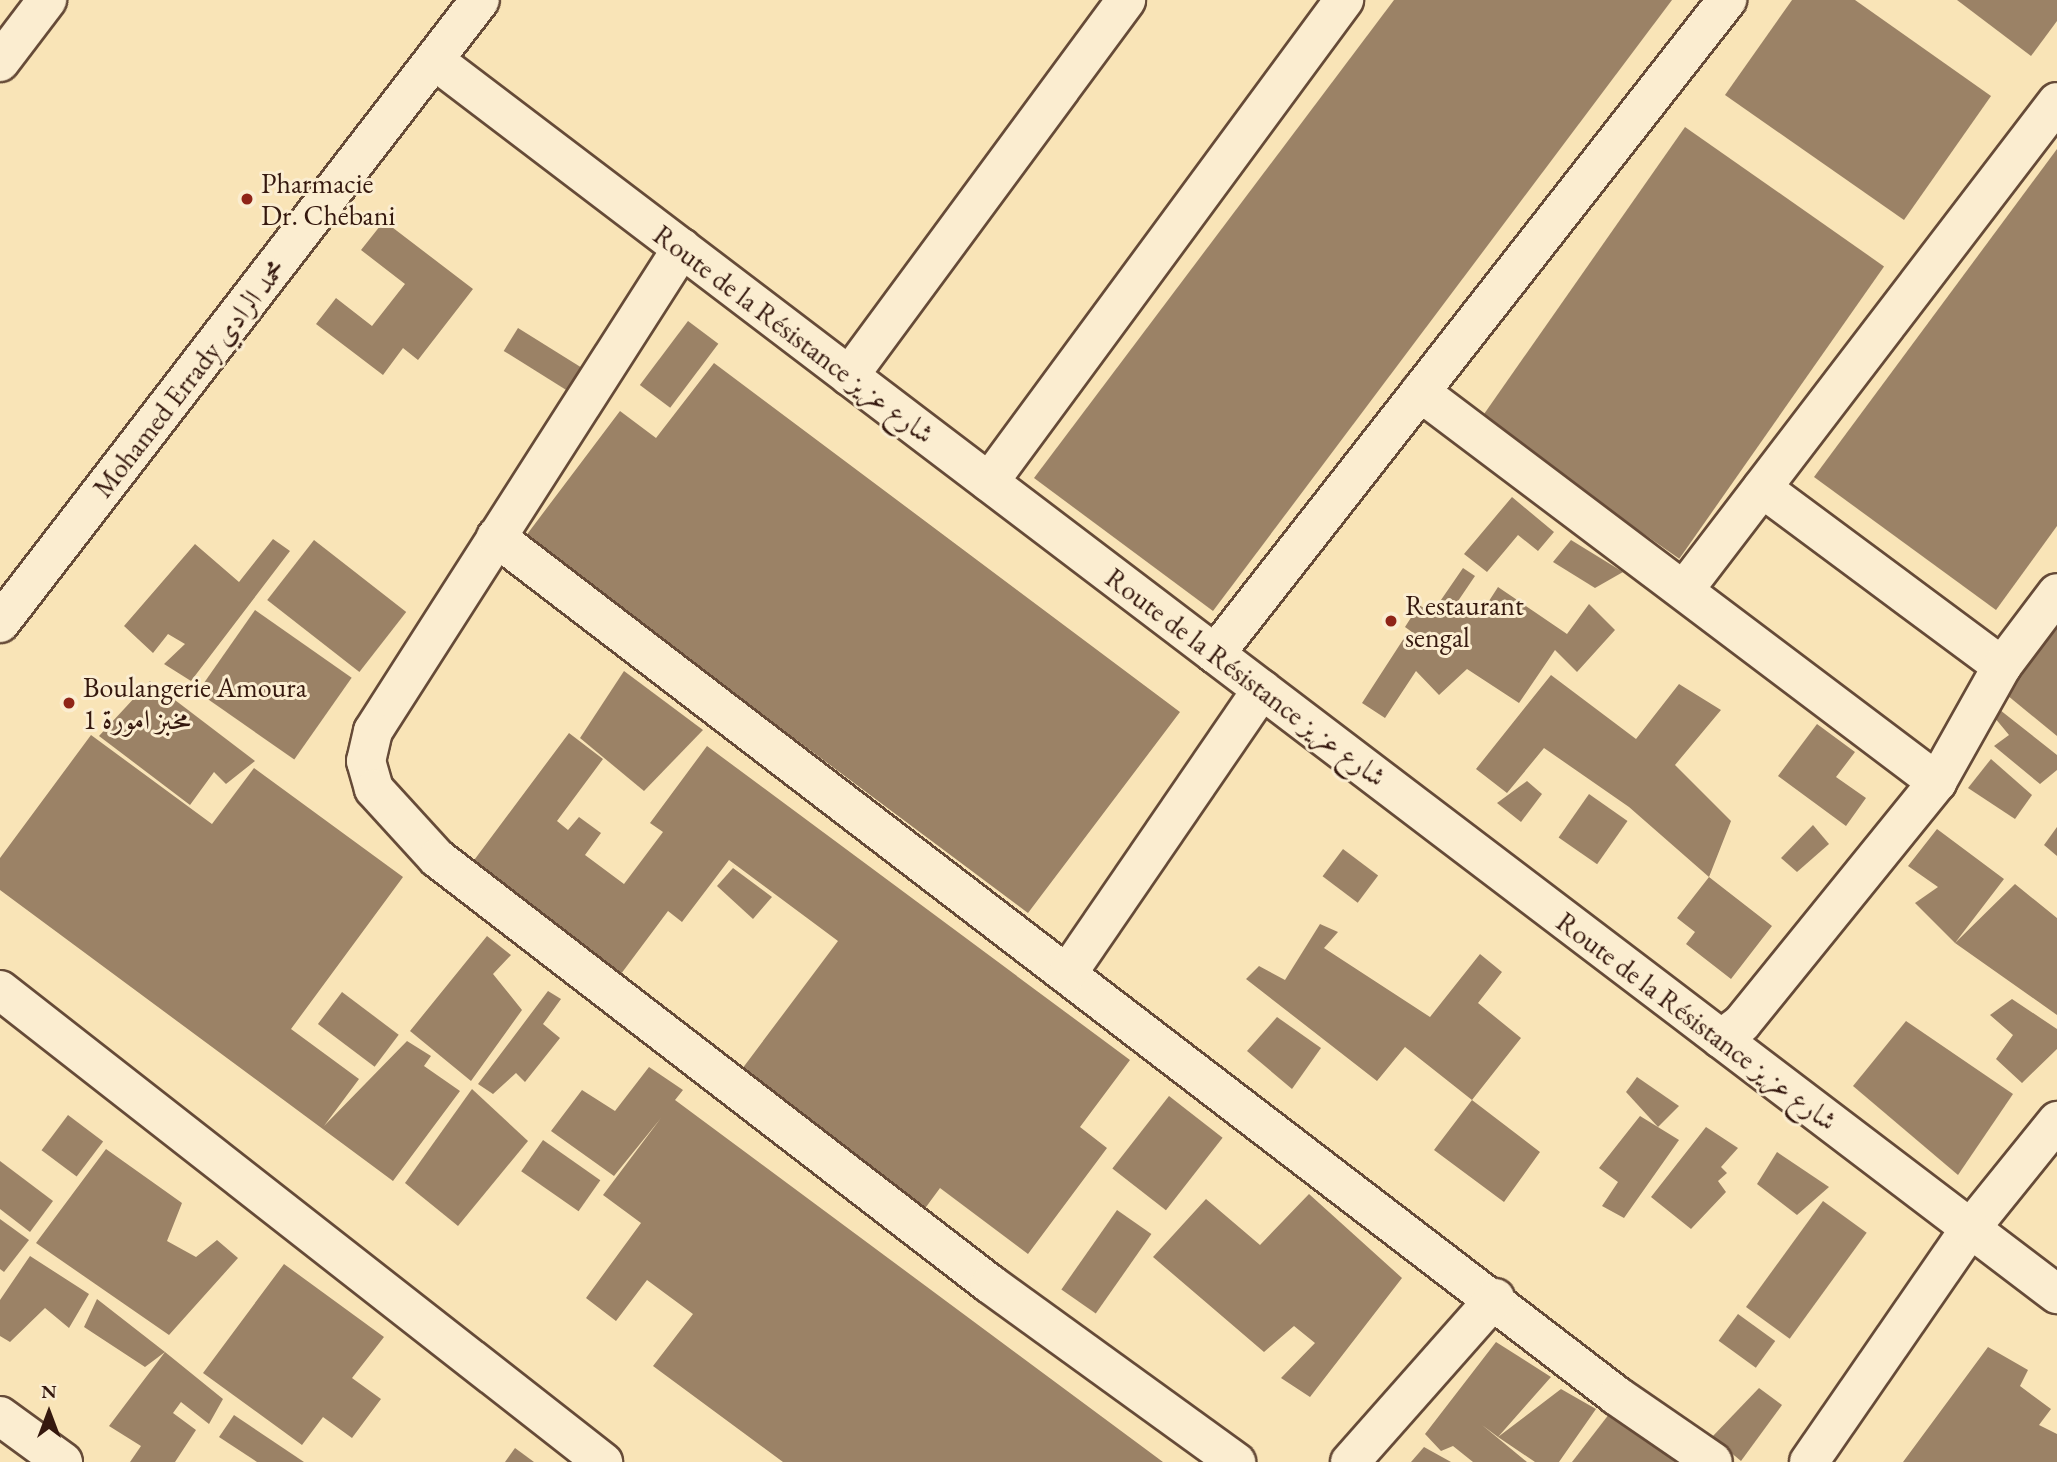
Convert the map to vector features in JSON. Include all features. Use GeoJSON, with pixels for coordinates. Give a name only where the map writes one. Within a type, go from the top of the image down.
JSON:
{"type":"FeatureCollection","features":[{"type":"Feature","properties":{"kind":"street"},"geometry":{"type":"LineString","coordinates":[[0,62],[47,0]]}},
{"type":"Feature","properties":{"kind":"street","name":"Mohamed Errady محمد الرادي"},"geometry":{"type":"LineString","coordinates":[[0,623],[480,0]]}},
{"type":"Feature","properties":{"kind":"street"},"geometry":{"type":"LineString","coordinates":[[849,376],[1126,0]]}},
{"type":"Feature","properties":{"kind":"street"},"geometry":{"type":"LineString","coordinates":[[989,482],[1344,0]]}},
{"type":"Feature","properties":{"kind":"street"},"geometry":{"type":"LineString","coordinates":[[1215,654],[1727,0]]}},
{"type":"Feature","properties":{"kind":"street","name":"Route de la Résistance شارع عزيز"},"geometry":{"type":"LineString","coordinates":[[434,60],[2057,1294]]}},
{"type":"Feature","properties":{"kind":"street"},"geometry":{"type":"LineString","coordinates":[[1684,590],[2057,102]]}},
{"type":"Feature","properties":{"kind":"street"},"geometry":{"type":"LineString","coordinates":[[682,248],[373,731],[366,761],[374,789],[437,858],[989,1284],[1236,1462]]}},
{"type":"Feature","properties":{"kind":"street"},"geometry":{"type":"LineString","coordinates":[[1420,392],[1937,782]]}},
{"type":"Feature","properties":{"kind":"street"},"geometry":{"type":"LineString","coordinates":[[1762,488],[2002,666]]}},
{"type":"Feature","properties":{"kind":"street"},"geometry":{"type":"LineString","coordinates":[[496,537],[1495,1298],[1617,1396],[1713,1462]]}},
{"type":"Feature","properties":{"kind":"street"},"geometry":{"type":"LineString","coordinates":[[1721,1039],[1742,1023],[1937,782],[2002,666],[2057,593]]}},
{"type":"Feature","properties":{"kind":"street"},"geometry":{"type":"LineString","coordinates":[[1067,974],[1262,689]]}},
{"type":"Feature","properties":{"kind":"street"},"geometry":{"type":"LineString","coordinates":[[0,990],[603,1462]]}},
{"type":"Feature","properties":{"kind":"street"},"geometry":{"type":"LineString","coordinates":[[1809,1462],[1970,1229],[2057,1121]]}},
{"type":"Feature","properties":{"kind":"street"},"geometry":{"type":"LineString","coordinates":[[1350,1462],[1495,1298]]}},
{"type":"Feature","properties":{"kind":"street"},"geometry":{"type":"LineString","coordinates":[[0,1416],[63,1462]]}},
{"type":"Feature","properties":{"kind":"building"},"geometry":{"type":"Polygon","coordinates":[[[1394,0],[1672,0],[1213,611],[1034,478],[1394,0]]]}},
{"type":"Feature","properties":{"kind":"building"},"geometry":{"type":"Polygon","coordinates":[[[1792,0],[1855,0],[1991,96],[1904,220],[1725,95],[1792,0]]]}},
{"type":"Feature","properties":{"kind":"building"},"geometry":{"type":"Polygon","coordinates":[[[1957,0],[2057,0],[2057,21],[2031,56],[1957,0]]]}},
{"type":"Feature","properties":{"kind":"building"},"geometry":{"type":"Polygon","coordinates":[[[1685,127],[1884,266],[1679,559],[1480,419],[1685,127]]]}},
{"type":"Feature","properties":{"kind":"building"},"geometry":{"type":"Polygon","coordinates":[[[2057,149],[2057,526],[1996,610],[1814,477],[2057,149]]]}},
{"type":"Feature","properties":{"kind":"building"},"geometry":{"type":"Polygon","coordinates":[[[384,221],[473,289],[418,360],[403,348],[383,375],[316,324],[336,298],[372,326],[405,284],[361,250],[384,221]]]}},
{"type":"Feature","properties":{"kind":"building"},"geometry":{"type":"Polygon","coordinates":[[[688,321],[718,344],[670,408],[640,385],[688,321]]]}},
{"type":"Feature","properties":{"kind":"building"},"geometry":{"type":"Polygon","coordinates":[[[518,328],[584,369],[570,392],[504,351],[518,328]]]}},
{"type":"Feature","properties":{"kind":"building"},"geometry":{"type":"Polygon","coordinates":[[[714,363],[1180,712],[1028,913],[525,537],[620,411],[656,438],[714,363]]]}},
{"type":"Feature","properties":{"kind":"building"},"geometry":{"type":"Polygon","coordinates":[[[1512,497],[1554,532],[1538,551],[1518,535],[1487,572],[1464,554],[1512,497]]]}},
{"type":"Feature","properties":{"kind":"building"},"geometry":{"type":"Polygon","coordinates":[[[273,539],[290,551],[191,681],[164,664],[185,644],[168,634],[153,653],[124,626],[195,544],[239,582],[273,539]]]}},
{"type":"Feature","properties":{"kind":"building"},"geometry":{"type":"Polygon","coordinates":[[[314,540],[406,612],[359,672],[267,600],[314,540]]]}},
{"type":"Feature","properties":{"kind":"building"},"geometry":{"type":"Polygon","coordinates":[[[1571,540],[1623,572],[1595,588],[1553,562],[1571,540]]]}},
{"type":"Feature","properties":{"kind":"building"},"geometry":{"type":"Polygon","coordinates":[[[1463,568],[1475,576],[1456,604],[1478,618],[1498,587],[1567,634],[1589,604],[1615,630],[1577,672],[1555,650],[1519,703],[1467,669],[1439,695],[1416,671],[1385,718],[1362,703],[1408,632],[1441,653],[1405,627],[1419,605],[1432,613],[1463,568]]]}},
{"type":"Feature","properties":{"kind":"building"},"geometry":{"type":"Polygon","coordinates":[[[255,610],[352,678],[294,760],[198,692],[255,610]]]}},
{"type":"Feature","properties":{"kind":"building"},"geometry":{"type":"Polygon","coordinates":[[[2057,621],[2057,736],[1996,686],[2057,621]]]}},
{"type":"Feature","properties":{"kind":"building"},"geometry":{"type":"Polygon","coordinates":[[[624,671],[703,730],[644,791],[580,738],[624,671]]]}},
{"type":"Feature","properties":{"kind":"building"},"geometry":{"type":"Polygon","coordinates":[[[1551,675],[1636,739],[1679,684],[1721,710],[1675,765],[1731,821],[1709,877],[1629,807],[1544,748],[1507,793],[1476,769],[1551,675]]]}},
{"type":"Feature","properties":{"kind":"building"},"geometry":{"type":"Polygon","coordinates":[[[150,681],[255,761],[226,784],[214,772],[190,805],[99,736],[150,681]]]}},
{"type":"Feature","properties":{"kind":"building"},"geometry":{"type":"Polygon","coordinates":[[[1985,706],[2000,710],[2057,755],[2057,770],[2040,784],[1994,746],[2009,735],[1985,706]]]}},
{"type":"Feature","properties":{"kind":"building"},"geometry":{"type":"Polygon","coordinates":[[[1817,724],[1855,752],[1836,777],[1866,798],[1846,826],[1778,776],[1817,724]]]}},
{"type":"Feature","properties":{"kind":"building"},"geometry":{"type":"Polygon","coordinates":[[[569,733],[603,759],[557,821],[568,830],[579,817],[601,833],[585,855],[624,884],[663,832],[650,823],[707,746],[1130,1060],[1080,1127],[1107,1148],[1028,1254],[940,1188],[918,1218],[733,1081],[838,941],[729,860],[682,922],[668,911],[615,982],[466,871],[569,733]]]}},
{"type":"Feature","properties":{"kind":"building"},"geometry":{"type":"Polygon","coordinates":[[[91,735],[212,824],[254,768],[403,877],[291,1029],[359,1079],[324,1126],[407,1041],[431,1056],[424,1066],[460,1091],[393,1181],[0,890],[0,858],[91,735]]]}},
{"type":"Feature","properties":{"kind":"building"},"geometry":{"type":"Polygon","coordinates":[[[1991,759],[2032,795],[2015,819],[1968,788],[1991,759]]]}},
{"type":"Feature","properties":{"kind":"building"},"geometry":{"type":"Polygon","coordinates":[[[1527,781],[1542,794],[1521,822],[1497,803],[1527,781]]]}},
{"type":"Feature","properties":{"kind":"building"},"geometry":{"type":"Polygon","coordinates":[[[1589,794],[1628,821],[1597,864],[1559,837],[1589,794]]]}},
{"type":"Feature","properties":{"kind":"building"},"geometry":{"type":"Polygon","coordinates":[[[1813,825],[1829,844],[1797,872],[1781,858],[1813,825]]]}},
{"type":"Feature","properties":{"kind":"building"},"geometry":{"type":"Polygon","coordinates":[[[2057,827],[2057,856],[2044,845],[2057,827]]]}},
{"type":"Feature","properties":{"kind":"building"},"geometry":{"type":"Polygon","coordinates":[[[1937,829],[2004,879],[1955,943],[1915,903],[1938,887],[1908,866],[1937,829]]]}},
{"type":"Feature","properties":{"kind":"building"},"geometry":{"type":"Polygon","coordinates":[[[1343,849],[1378,875],[1358,903],[1323,876],[1343,849]]]}},
{"type":"Feature","properties":{"kind":"building"},"geometry":{"type":"Polygon","coordinates":[[[733,868],[772,897],[753,919],[717,886],[733,868]]]}},
{"type":"Feature","properties":{"kind":"building"},"geometry":{"type":"Polygon","coordinates":[[[1709,877],[1772,926],[1731,979],[1686,944],[1695,932],[1677,918],[1709,877]]]}},
{"type":"Feature","properties":{"kind":"building"},"geometry":{"type":"Polygon","coordinates":[[[2015,884],[2057,918],[2057,1015],[1955,943],[2015,884]]]}},
{"type":"Feature","properties":{"kind":"building"},"geometry":{"type":"Polygon","coordinates":[[[1320,924],[1338,932],[1324,948],[1430,1017],[1480,954],[1502,972],[1478,1003],[1521,1038],[1472,1100],[1405,1047],[1377,1081],[1246,979],[1259,966],[1285,980],[1320,924]]]}},
{"type":"Feature","properties":{"kind":"building"},"geometry":{"type":"Polygon","coordinates":[[[487,936],[511,955],[493,974],[522,1010],[471,1081],[410,1031],[487,936]]]}},
{"type":"Feature","properties":{"kind":"building"},"geometry":{"type":"Polygon","coordinates":[[[548,991],[561,999],[543,1024],[560,1038],[525,1082],[516,1073],[493,1094],[478,1084],[548,991]]]}},
{"type":"Feature","properties":{"kind":"building"},"geometry":{"type":"Polygon","coordinates":[[[342,992],[399,1035],[375,1067],[318,1024],[342,992]]]}},
{"type":"Feature","properties":{"kind":"building"},"geometry":{"type":"Polygon","coordinates":[[[2012,999],[2057,1029],[2057,1049],[2022,1083],[1996,1059],[2013,1035],[1990,1015],[2012,999]]]}},
{"type":"Feature","properties":{"kind":"building"},"geometry":{"type":"Polygon","coordinates":[[[1277,1017],[1321,1048],[1292,1089],[1247,1051],[1277,1017]]]}},
{"type":"Feature","properties":{"kind":"building"},"geometry":{"type":"Polygon","coordinates":[[[1906,1021],[2013,1094],[1958,1175],[1853,1086],[1906,1021]]]}},
{"type":"Feature","properties":{"kind":"building"},"geometry":{"type":"Polygon","coordinates":[[[649,1067],[683,1090],[675,1100],[1163,1462],[783,1462],[653,1366],[693,1314],[647,1280],[616,1321],[586,1298],[641,1223],[603,1195],[661,1118],[614,1176],[551,1131],[582,1090],[615,1111],[649,1067]]]}},
{"type":"Feature","properties":{"kind":"building"},"geometry":{"type":"Polygon","coordinates":[[[1637,1077],[1679,1106],[1658,1127],[1626,1092],[1637,1077]]]}},
{"type":"Feature","properties":{"kind":"building"},"geometry":{"type":"Polygon","coordinates":[[[472,1089],[528,1141],[458,1226],[405,1183],[472,1089]]]}},
{"type":"Feature","properties":{"kind":"building"},"geometry":{"type":"Polygon","coordinates":[[[1169,1096],[1223,1138],[1166,1210],[1112,1168],[1169,1096]]]}},
{"type":"Feature","properties":{"kind":"building"},"geometry":{"type":"Polygon","coordinates":[[[1472,1100],[1540,1152],[1504,1202],[1434,1150],[1472,1100]]]}},
{"type":"Feature","properties":{"kind":"building"},"geometry":{"type":"Polygon","coordinates":[[[68,1115],[103,1141],[77,1177],[42,1150],[68,1115]]]}},
{"type":"Feature","properties":{"kind":"building"},"geometry":{"type":"Polygon","coordinates":[[[1640,1116],[1679,1140],[1624,1218],[1602,1206],[1618,1182],[1599,1168],[1640,1116]]]}},
{"type":"Feature","properties":{"kind":"building"},"geometry":{"type":"Polygon","coordinates":[[[1706,1127],[1738,1148],[1721,1167],[1727,1173],[1718,1181],[1726,1192],[1691,1229],[1651,1197],[1706,1127]]]}},
{"type":"Feature","properties":{"kind":"building"},"geometry":{"type":"Polygon","coordinates":[[[543,1140],[600,1180],[579,1211],[521,1171],[543,1140]]]}},
{"type":"Feature","properties":{"kind":"building"},"geometry":{"type":"Polygon","coordinates":[[[106,1149],[182,1203],[167,1241],[196,1257],[217,1240],[238,1258],[169,1335],[36,1243],[106,1149]]]}},
{"type":"Feature","properties":{"kind":"building"},"geometry":{"type":"Polygon","coordinates":[[[1777,1152],[1829,1187],[1797,1215],[1757,1184],[1777,1152]]]}},
{"type":"Feature","properties":{"kind":"building"},"geometry":{"type":"Polygon","coordinates":[[[0,1161],[53,1201],[30,1232],[0,1209],[0,1161]]]}},
{"type":"Feature","properties":{"kind":"building"},"geometry":{"type":"Polygon","coordinates":[[[1309,1194],[1402,1278],[1310,1397],[1281,1378],[1315,1343],[1294,1326],[1264,1352],[1153,1257],[1206,1199],[1260,1245],[1309,1194]]]}},
{"type":"Feature","properties":{"kind":"building"},"geometry":{"type":"Polygon","coordinates":[[[1823,1201],[1867,1233],[1790,1339],[1746,1307],[1823,1201]]]}},
{"type":"Feature","properties":{"kind":"building"},"geometry":{"type":"Polygon","coordinates":[[[1117,1210],[1151,1234],[1096,1314],[1061,1289],[1117,1210]]]}},
{"type":"Feature","properties":{"kind":"building"},"geometry":{"type":"Polygon","coordinates":[[[0,1219],[29,1240],[4,1272],[0,1269],[0,1219]]]}},
{"type":"Feature","properties":{"kind":"building"},"geometry":{"type":"Polygon","coordinates":[[[30,1256],[89,1294],[69,1328],[45,1308],[10,1342],[0,1336],[0,1300],[30,1256]]]}},
{"type":"Feature","properties":{"kind":"building"},"geometry":{"type":"Polygon","coordinates":[[[284,1264],[384,1337],[352,1378],[381,1399],[352,1438],[323,1417],[302,1445],[203,1373],[284,1264]]]}},
{"type":"Feature","properties":{"kind":"building"},"geometry":{"type":"Polygon","coordinates":[[[97,1299],[165,1352],[145,1367],[84,1327],[97,1299]]]}},
{"type":"Feature","properties":{"kind":"building"},"geometry":{"type":"Polygon","coordinates":[[[1738,1314],[1775,1341],[1756,1368],[1719,1341],[1738,1314]]]}},
{"type":"Feature","properties":{"kind":"building"},"geometry":{"type":"Polygon","coordinates":[[[1496,1342],[1551,1377],[1498,1437],[1482,1425],[1527,1462],[1473,1462],[1453,1446],[1441,1451],[1425,1434],[1496,1342]]]}},
{"type":"Feature","properties":{"kind":"building"},"geometry":{"type":"Polygon","coordinates":[[[1988,1347],[2028,1370],[2020,1386],[2051,1409],[2039,1425],[2057,1434],[2057,1462],[1903,1462],[1988,1347]]]}},
{"type":"Feature","properties":{"kind":"building"},"geometry":{"type":"Polygon","coordinates":[[[165,1352],[223,1399],[209,1424],[181,1402],[173,1413],[196,1430],[175,1462],[130,1462],[141,1446],[109,1426],[165,1352]]]}},
{"type":"Feature","properties":{"kind":"building"},"geometry":{"type":"Polygon","coordinates":[[[1759,1388],[1782,1405],[1741,1461],[1712,1437],[1759,1388]]]}},
{"type":"Feature","properties":{"kind":"building"},"geometry":{"type":"Polygon","coordinates":[[[1561,1389],[1596,1409],[1559,1462],[1535,1462],[1498,1437],[1561,1389]]]}},
{"type":"Feature","properties":{"kind":"building"},"geometry":{"type":"Polygon","coordinates":[[[1613,1409],[1692,1462],[1572,1462],[1613,1409]]]}},
{"type":"Feature","properties":{"kind":"building"},"geometry":{"type":"Polygon","coordinates":[[[234,1415],[304,1462],[257,1462],[219,1437],[234,1415]]]}},
{"type":"Feature","properties":{"kind":"building"},"geometry":{"type":"Polygon","coordinates":[[[1424,1447],[1451,1462],[1411,1462],[1424,1447]]]}},
{"type":"Feature","properties":{"kind":"building"},"geometry":{"type":"Polygon","coordinates":[[[515,1448],[534,1462],[505,1462],[515,1448]]]}},
{"type":"Feature","properties":{"kind":"place","name":"Pharmacie Dr. Chebani"},"geometry":{"type":"Point","coordinates":[247,199]}},
{"type":"Feature","properties":{"kind":"place","name":"Restaurant sengal"},"geometry":{"type":"Point","coordinates":[1391,621]}},
{"type":"Feature","properties":{"kind":"place","name":"Boulangerie Amoura 1 مخبز امورة"},"geometry":{"type":"Point","coordinates":[69,703]}}]}
